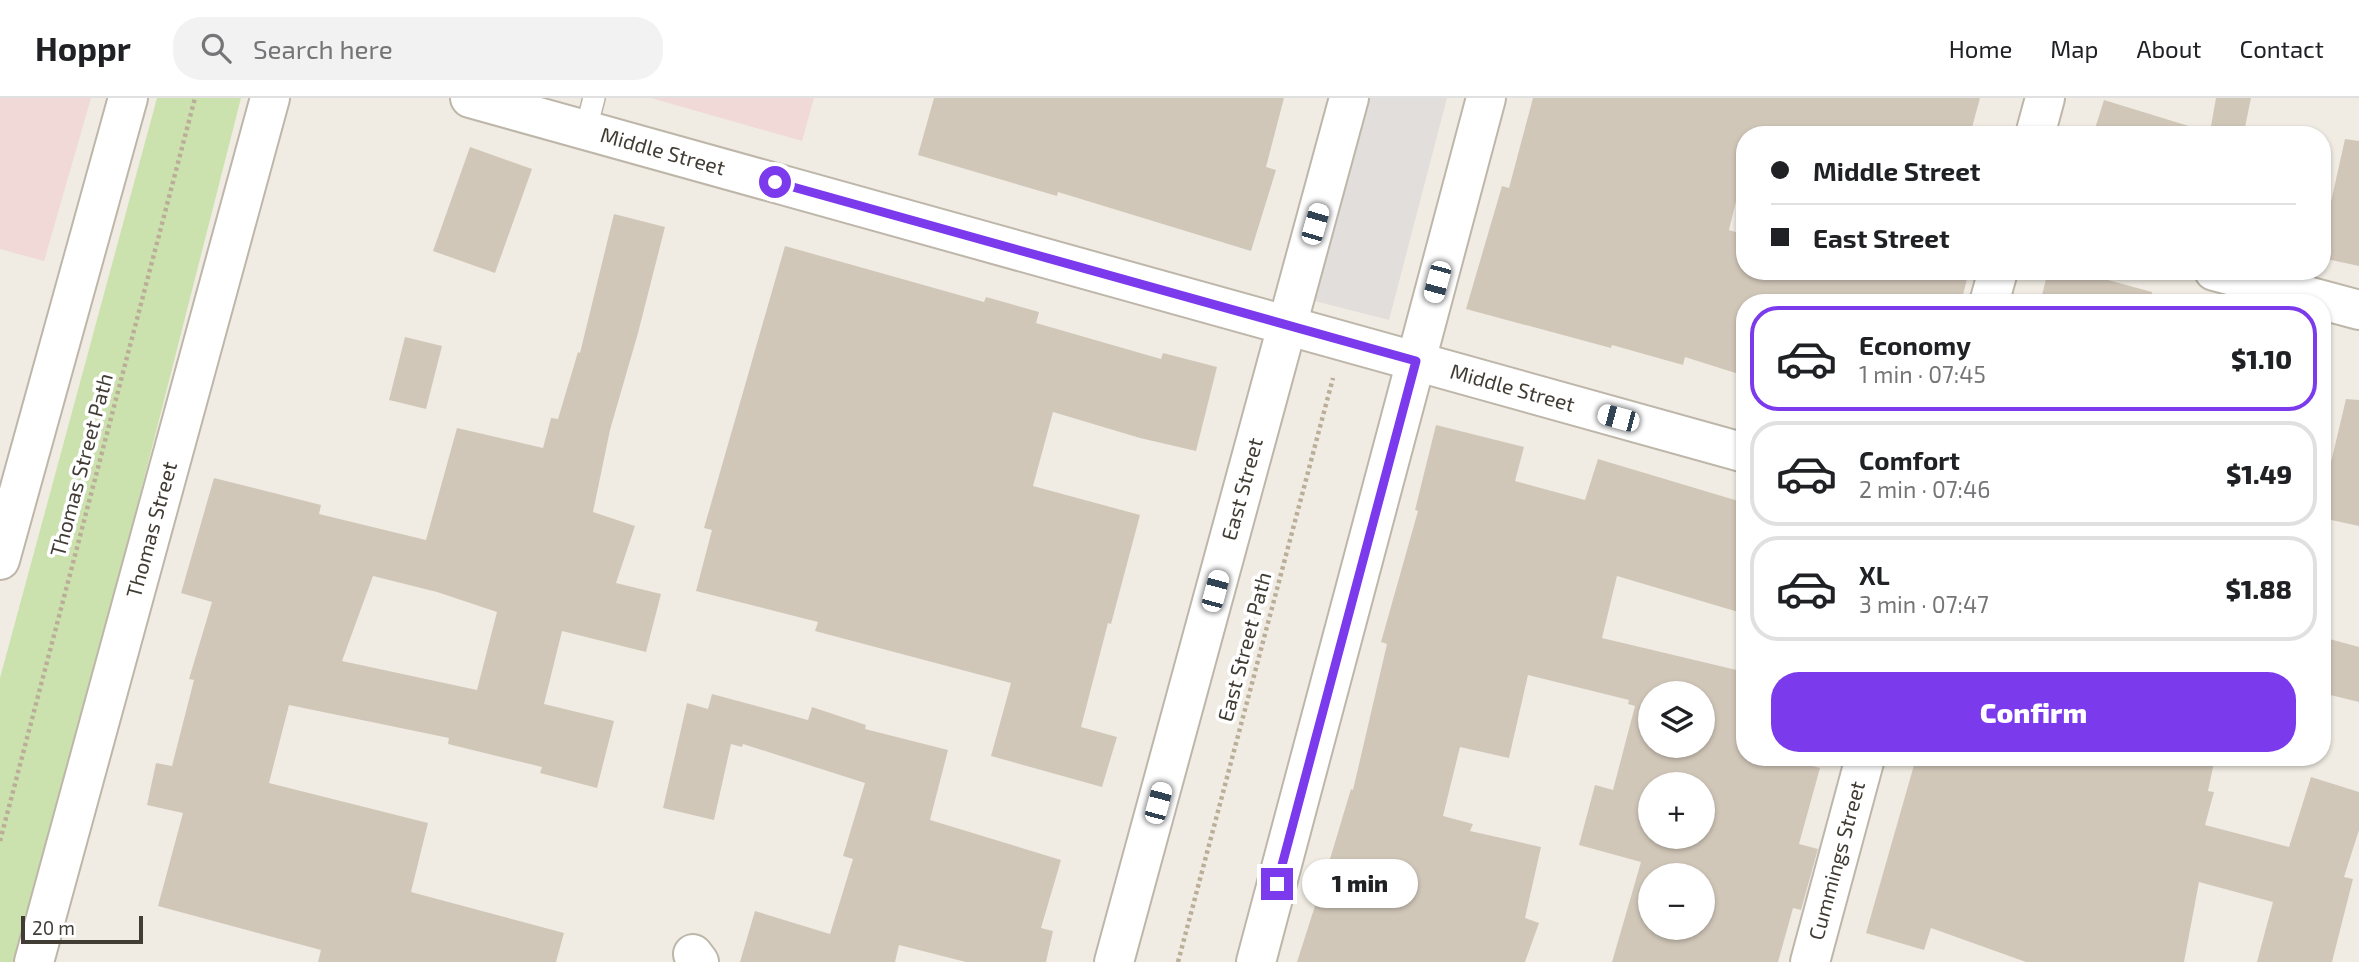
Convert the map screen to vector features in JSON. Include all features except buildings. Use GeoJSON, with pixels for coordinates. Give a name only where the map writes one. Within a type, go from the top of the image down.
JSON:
{"type":"FeatureCollection","features":[{"type":"Feature","properties":{"kind":"street"},"geometry":{"type":"LineString","coordinates":[[0,560],[128,98]]}},
{"type":"Feature","properties":{"kind":"street","name":"Thomas Street"},"geometry":{"type":"LineString","coordinates":[[34,962],[270,98]]}},
{"type":"Feature","properties":{"kind":"street","name":"Middle Street"},"geometry":{"type":"LineString","coordinates":[[470,98],[590,114],[1287,325],[1736,450]]}},
{"type":"Feature","properties":{"kind":"street","name":"East Street"},"geometry":{"type":"LineString","coordinates":[[1114,962],[1349,98]]}},
{"type":"Feature","properties":{"kind":"street"},"geometry":{"type":"LineString","coordinates":[[1256,962],[1486,98]]}},
{"type":"Feature","properties":{"kind":"street"},"geometry":{"type":"LineString","coordinates":[[2037,126],[2045,98]]}},
{"type":"Feature","properties":{"kind":"street"},"geometry":{"type":"LineString","coordinates":[[2247,280],[2300,294]]}},
{"type":"Feature","properties":{"kind":"street"},"geometry":{"type":"LineString","coordinates":[[2331,302],[2359,310]]}},
{"type":"Feature","properties":{"kind":"street","name":"Cummings Street"},"geometry":{"type":"LineString","coordinates":[[1810,962],[1863,766]]}},
{"type":"Feature","properties":{"kind":"path","name":"Thomas Street Path"},"geometry":{"type":"LineString","coordinates":[[0,841],[195,98]]}},
{"type":"Feature","properties":{"kind":"path","name":"East Street Path"},"geometry":{"type":"LineString","coordinates":[[1178,962],[1343,340]]}},
{"type":"Feature","properties":{"kind":"shaded area"},"geometry":{"type":"Polygon","coordinates":[[[0,98],[91,98],[44,261],[0,249],[0,98]]]}},
{"type":"Feature","properties":{"kind":"shaded area"},"geometry":{"type":"Polygon","coordinates":[[[651,98],[814,98],[802,141],[651,98]]]}},
{"type":"Feature","properties":{"kind":"shaded area"},"geometry":{"type":"Polygon","coordinates":[[[1364,98],[1447,98],[1389,320],[1311,300],[1364,98]]]}},
{"type":"Feature","properties":{"kind":"green space"},"geometry":{"type":"Polygon","coordinates":[[[157,98],[241,98],[21,962],[0,962],[0,678],[157,98]]]}},
{"type":"Feature","properties":{"kind":"route"},"geometry":{"type":"LineString","coordinates":[[775,182],[1416,361],[1277,884]]}}]}
